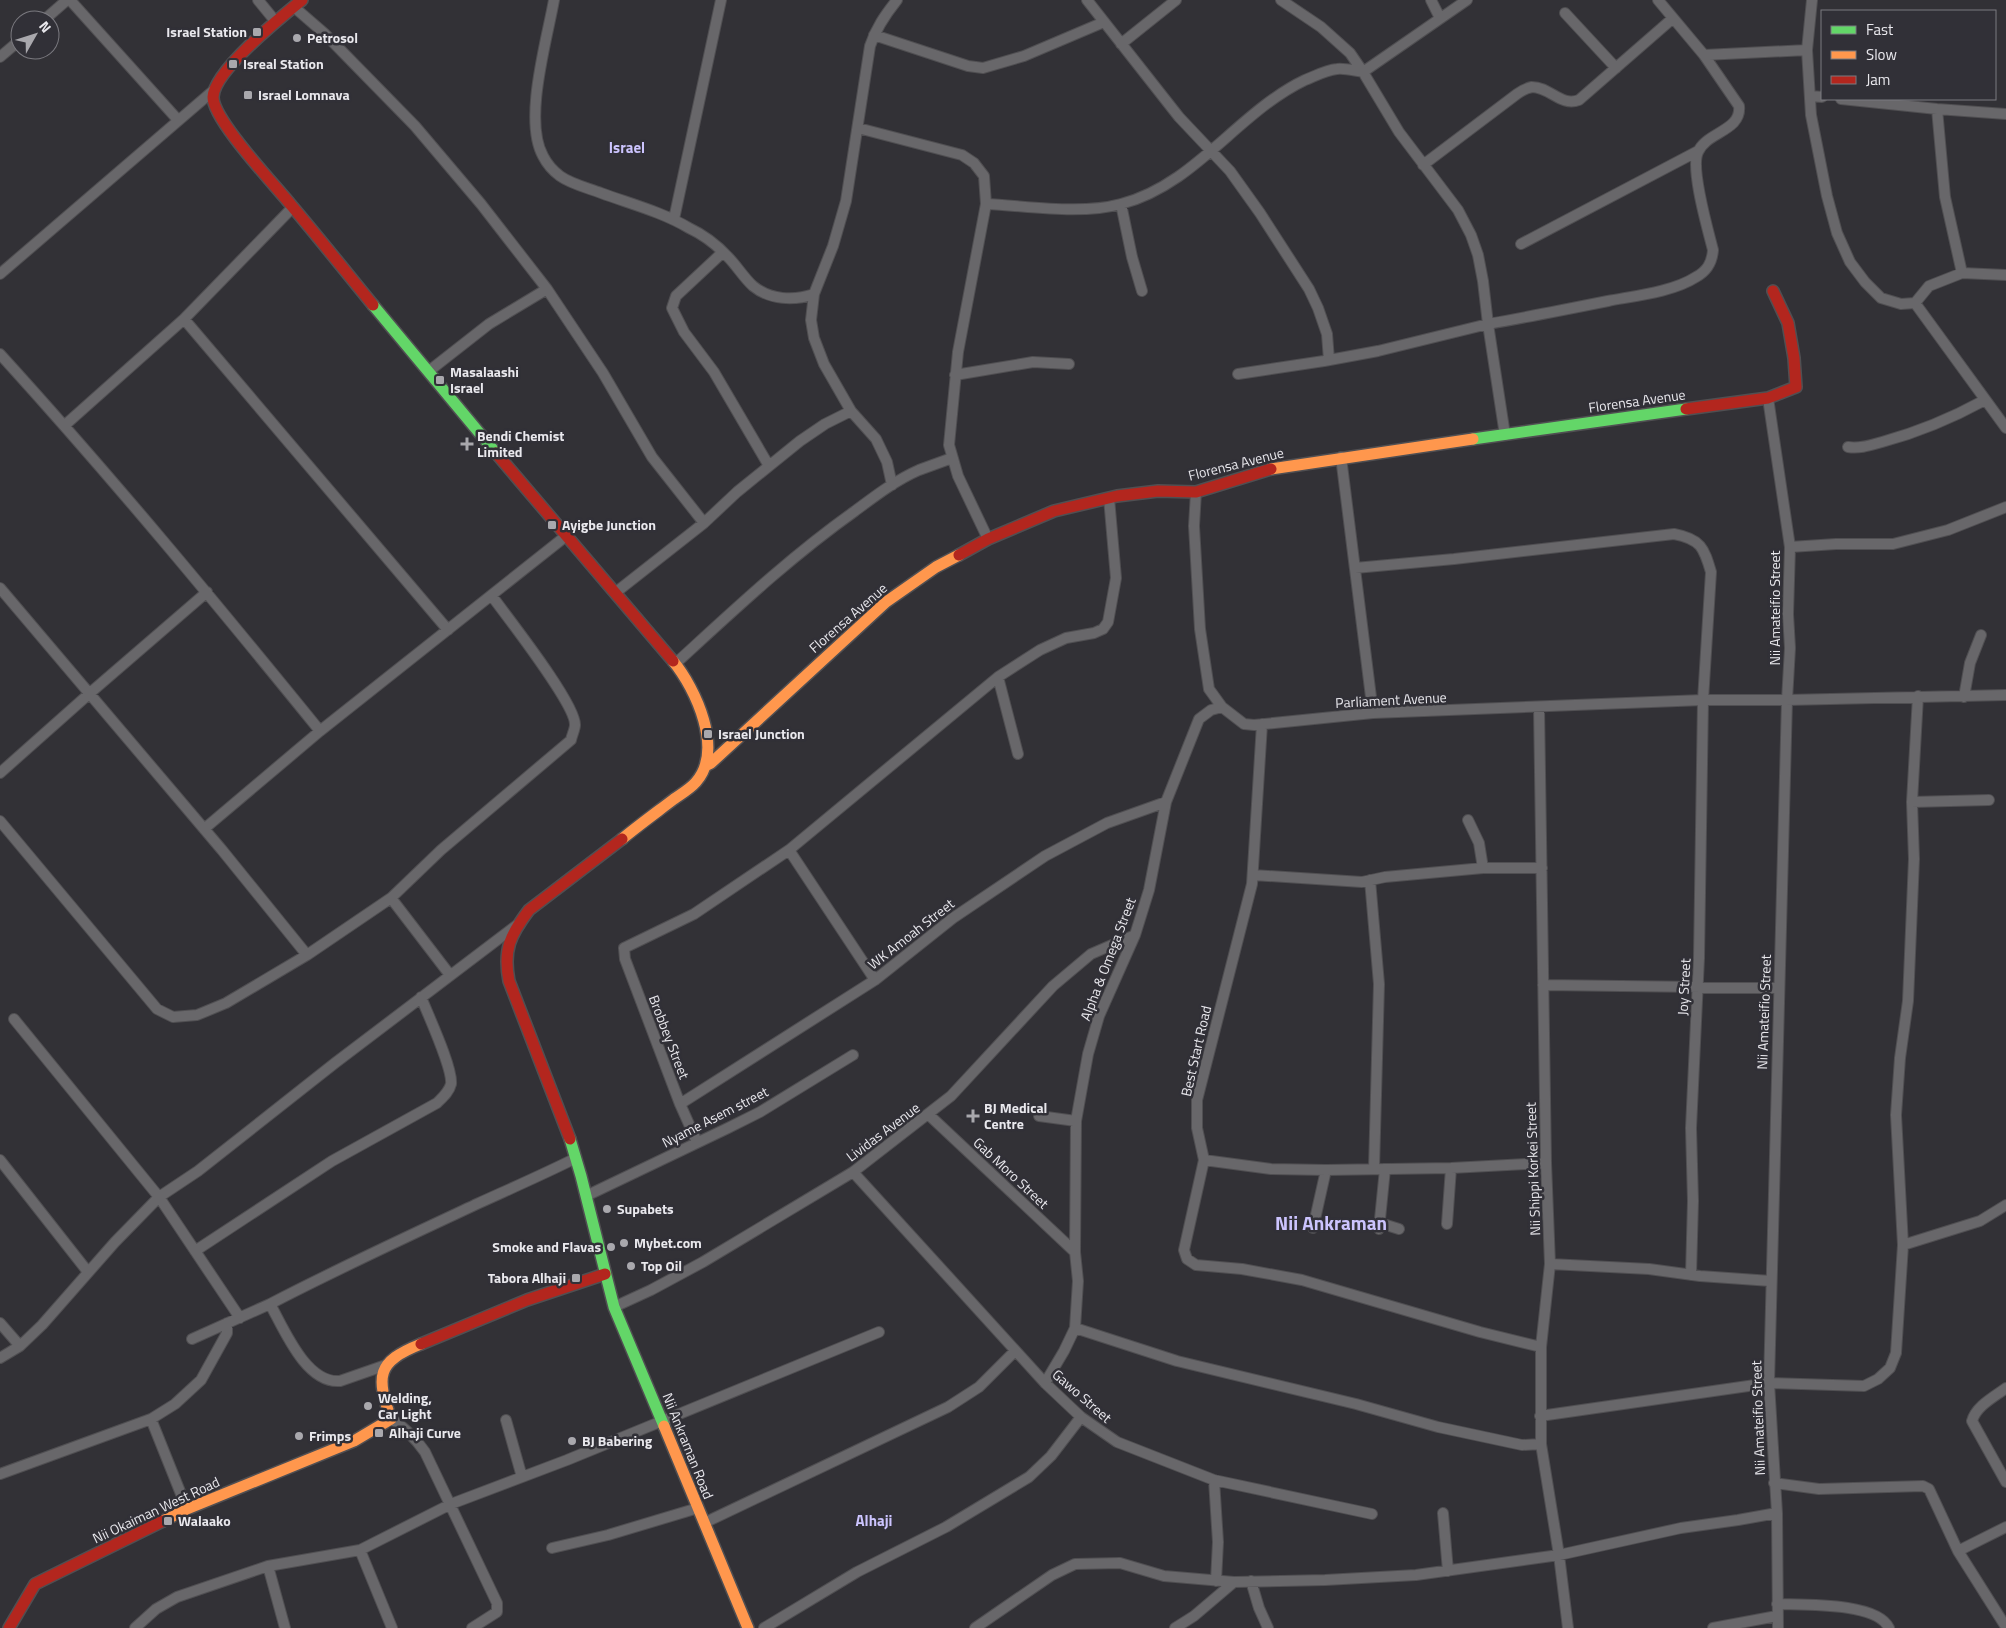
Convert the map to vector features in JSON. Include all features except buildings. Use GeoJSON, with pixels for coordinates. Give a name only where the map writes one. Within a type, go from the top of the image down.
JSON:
{"type":"FeatureCollection","features":[{"type":"Feature","properties":{"kind":"street"},"geometry":{"type":"LineString","coordinates":[[56,10],[68,0],[178,120]]}},
{"type":"Feature","properties":{"kind":"street"},"geometry":{"type":"LineString","coordinates":[[258,0],[276,22]]}},
{"type":"Feature","properties":{"kind":"street"},"geometry":{"type":"LineString","coordinates":[[554,0],[536,97],[536,139],[548,166],[561,177],[578,185],[674,219],[697,232],[723,252],[753,286],[765,293],[788,299],[800,299],[814,294]]}},
{"type":"Feature","properties":{"kind":"street"},"geometry":{"type":"LineString","coordinates":[[674,219],[722,0]]}},
{"type":"Feature","properties":{"kind":"street"},"geometry":{"type":"LineString","coordinates":[[892,485],[887,462],[876,439],[851,411],[824,364],[814,338],[811,320],[814,294],[840,225],[858,128],[866,70],[874,35],[887,12],[897,0]]}},
{"type":"Feature","properties":{"kind":"street"},"geometry":{"type":"LineString","coordinates":[[1086,0],[1179,117],[1230,171],[1260,212],[1309,289],[1318,308],[1327,334],[1329,360]]}},
{"type":"Feature","properties":{"kind":"street"},"geometry":{"type":"LineString","coordinates":[[1121,44],[1176,0]]}},
{"type":"Feature","properties":{"kind":"street"},"geometry":{"type":"LineString","coordinates":[[1281,0],[1321,27],[1350,53],[1399,132],[1458,210],[1471,235],[1483,281],[1506,435]]}},
{"type":"Feature","properties":{"kind":"street"},"geometry":{"type":"LineString","coordinates":[[1431,0],[1440,18]]}},
{"type":"Feature","properties":{"kind":"street"},"geometry":{"type":"LineString","coordinates":[[986,204],[1085,210],[1121,204],[1163,186],[1211,151],[1248,118],[1296,85],[1319,74],[1337,69],[1363,72],[1467,0]]}},
{"type":"Feature","properties":{"kind":"street"},"geometry":{"type":"LineString","coordinates":[[1521,244],[1698,151],[1709,140],[1736,122],[1740,114],[1739,106],[1704,55],[1658,0]]}},
{"type":"Feature","properties":{"kind":"street"},"geometry":{"type":"LineString","coordinates":[[1812,0],[1807,50],[1811,115],[1836,232],[1850,262],[1865,282],[1881,298],[1901,304],[1915,303],[1929,286],[1962,273],[2006,275]]}},
{"type":"Feature","properties":{"kind":"street"},"geometry":{"type":"LineString","coordinates":[[704,523],[652,458],[603,373],[547,289],[415,126],[324,33],[298,3],[228,67],[214,90],[212,98],[216,108],[226,124],[293,207],[566,536],[675,664],[694,694],[700,710],[708,744],[705,766]]}},
{"type":"Feature","properties":{"kind":"street"},"geometry":{"type":"LineString","coordinates":[[1565,13],[1616,68]]}},
{"type":"Feature","properties":{"kind":"street"},"geometry":{"type":"LineString","coordinates":[[1423,165],[1517,94],[1532,87],[1572,102],[1584,96],[1672,19]]}},
{"type":"Feature","properties":{"kind":"street"},"geometry":{"type":"LineString","coordinates":[[874,35],[968,66],[983,68],[1024,56],[1104,22]]}},
{"type":"Feature","properties":{"kind":"street"},"geometry":{"type":"LineString","coordinates":[[0,57],[10,48]]}},
{"type":"Feature","properties":{"kind":"street"},"geometry":{"type":"LineString","coordinates":[[1704,55],[1807,50]]}},
{"type":"Feature","properties":{"kind":"street"},"geometry":{"type":"LineString","coordinates":[[0,274],[214,90]]}},
{"type":"Feature","properties":{"kind":"street"},"geometry":{"type":"LineString","coordinates":[[1811,96],[1821,97]]}},
{"type":"Feature","properties":{"kind":"street"},"geometry":{"type":"LineString","coordinates":[[1851,100],[2006,114]]}},
{"type":"Feature","properties":{"kind":"street"},"geometry":{"type":"LineString","coordinates":[[1937,109],[1945,197],[1962,273]]}},
{"type":"Feature","properties":{"kind":"street"},"geometry":{"type":"LineString","coordinates":[[858,128],[962,155],[970,159],[984,176],[986,204],[955,375],[949,445],[968,499],[988,539]]}},
{"type":"Feature","properties":{"kind":"street"},"geometry":{"type":"LineString","coordinates":[[1238,374],[1378,351],[1488,324],[1670,288],[1695,278],[1703,272],[1712,260],[1713,250],[1697,179],[1696,157],[1698,151]]}},
{"type":"Feature","properties":{"kind":"street"},"geometry":{"type":"LineString","coordinates":[[1121,204],[1132,257],[1142,291]]}},
{"type":"Feature","properties":{"kind":"street"},"geometry":{"type":"LineString","coordinates":[[65,425],[184,319],[293,207]]}},
{"type":"Feature","properties":{"kind":"street"},"geometry":{"type":"LineString","coordinates":[[723,252],[676,296],[672,308],[684,332],[714,372],[769,466]]}},
{"type":"Feature","properties":{"kind":"street"},"geometry":{"type":"LineString","coordinates":[[429,371],[489,324],[547,289]]}},
{"type":"Feature","properties":{"kind":"street","name":"Florensa Avenue"},"geometry":{"type":"LineString","coordinates":[[705,766],[711,763],[886,602],[936,567],[988,539],[1054,511],[1109,498],[1158,491],[1196,492],[1268,469],[1341,457],[1768,398],[1796,387],[1794,358],[1788,324],[1773,291]]}},
{"type":"Feature","properties":{"kind":"street"},"geometry":{"type":"LineString","coordinates":[[1915,303],[2006,428]]}},
{"type":"Feature","properties":{"kind":"street"},"geometry":{"type":"LineString","coordinates":[[184,319],[448,630]]}},
{"type":"Feature","properties":{"kind":"street"},"geometry":{"type":"LineString","coordinates":[[0,354],[65,425],[207,592],[320,731]]}},
{"type":"Feature","properties":{"kind":"street"},"geometry":{"type":"LineString","coordinates":[[955,375],[1033,362],[1069,364]]}},
{"type":"Feature","properties":{"kind":"street","name":"Nii Amateifio Street"},"geometry":{"type":"LineString","coordinates":[[1768,398],[1790,547],[1788,614],[1790,648],[1787,700],[1769,1384],[1777,1512],[1778,1628]]}},
{"type":"Feature","properties":{"kind":"street"},"geometry":{"type":"LineString","coordinates":[[1848,447],[1862,447],[1923,430],[1956,416],[1984,400]]}},
{"type":"Feature","properties":{"kind":"street"},"geometry":{"type":"LineString","coordinates":[[615,593],[704,523],[737,492],[800,441],[825,424],[851,411]]}},
{"type":"Feature","properties":{"kind":"street"},"geometry":{"type":"LineString","coordinates":[[1341,457],[1373,713]]}},
{"type":"Feature","properties":{"kind":"street"},"geometry":{"type":"LineString","coordinates":[[675,664],[802,550],[892,485],[918,470],[952,458]]}},
{"type":"Feature","properties":{"kind":"street","name":"Parliament Avenue"},"geometry":{"type":"LineString","coordinates":[[1196,492],[1194,526],[1200,629],[1209,689],[1222,707],[1244,724],[1262,724],[1373,713],[1703,700],[2006,695]]}},
{"type":"Feature","properties":{"kind":"street"},"geometry":{"type":"LineString","coordinates":[[875,980],[789,850],[998,677],[1040,650],[1066,638],[1094,633],[1103,629],[1108,622],[1116,578],[1109,498]]}},
{"type":"Feature","properties":{"kind":"street"},"geometry":{"type":"LineString","coordinates":[[1790,547],[1836,544],[1893,544],[1948,530],[2006,507]]}},
{"type":"Feature","properties":{"kind":"street","name":"Joy Street"},"geometry":{"type":"LineString","coordinates":[[1355,568],[1463,558],[1674,534],[1690,537],[1700,544],[1711,572],[1703,700],[1698,987],[1691,1128],[1693,1201],[1691,1274]]}},
{"type":"Feature","properties":{"kind":"street"},"geometry":{"type":"LineString","coordinates":[[204,829],[320,731],[566,536]]}},
{"type":"Feature","properties":{"kind":"street"},"geometry":{"type":"LineString","coordinates":[[0,588],[204,829],[307,955]]}},
{"type":"Feature","properties":{"kind":"street"},"geometry":{"type":"LineString","coordinates":[[0,773],[207,592]]}},
{"type":"Feature","properties":{"kind":"street"},"geometry":{"type":"LineString","coordinates":[[0,821],[157,1009],[174,1016],[197,1015],[226,1003],[307,955],[391,898],[442,850],[571,740],[575,725],[572,711],[492,596]]}},
{"type":"Feature","properties":{"kind":"street"},"geometry":{"type":"LineString","coordinates":[[1964,697],[1970,662],[1981,636]]}},
{"type":"Feature","properties":{"kind":"street"},"geometry":{"type":"LineString","coordinates":[[998,677],[1018,754]]}},
{"type":"Feature","properties":{"kind":"street"},"geometry":{"type":"LineString","coordinates":[[1540,1416],[1769,1384],[1864,1386],[1890,1368],[1896,1353],[1903,1245],[1896,1115],[1900,1058],[1908,1002],[1914,859],[1912,802],[1918,696]]}},
{"type":"Feature","properties":{"kind":"street","name":"Alpha & Omega Street"},"geometry":{"type":"LineString","coordinates":[[1045,1383],[1064,1352],[1075,1328],[1078,1281],[1075,1252],[1076,1121],[1088,1054],[1099,1016],[1135,935],[1150,890],[1166,802],[1199,720],[1211,710],[1222,707]]}},
{"type":"Feature","properties":{"kind":"street","name":"Nii Shippi Korkei Street"},"geometry":{"type":"LineString","coordinates":[[1539,707],[1546,1163],[1550,1264],[1541,1347],[1540,1416],[1541,1444],[1559,1555],[1568,1628]]}},
{"type":"Feature","properties":{"kind":"street","name":"Best Start Road"},"geometry":{"type":"LineString","coordinates":[[1262,724],[1252,884],[1197,1100],[1197,1128],[1204,1160],[1184,1250],[1187,1259],[1196,1265],[1242,1268],[1302,1280],[1480,1332],[1541,1347]]}},
{"type":"Feature","properties":{"kind":"street","name":"Nii Ankraman Road"},"geometry":{"type":"LineString","coordinates":[[705,766],[696,782],[679,796],[536,903],[518,924],[506,951],[508,974],[516,999],[576,1158],[614,1307],[748,1628]]}},
{"type":"Feature","properties":{"kind":"street"},"geometry":{"type":"LineString","coordinates":[[1912,802],[1989,800]]}},
{"type":"Feature","properties":{"kind":"street","name":"WK Amoah Street"},"geometry":{"type":"LineString","coordinates":[[680,1104],[875,980],[953,918],[1045,856],[1107,823],[1166,802]]}},
{"type":"Feature","properties":{"kind":"street"},"geometry":{"type":"LineString","coordinates":[[1468,820],[1479,843],[1483,868]]}},
{"type":"Feature","properties":{"kind":"street","name":"Brobbey Street"},"geometry":{"type":"LineString","coordinates":[[697,1142],[680,1104],[625,959],[624,948],[694,914],[789,850]]}},
{"type":"Feature","properties":{"kind":"street"},"geometry":{"type":"LineString","coordinates":[[1253,875],[1362,882],[1385,877],[1483,868],[1542,868]]}},
{"type":"Feature","properties":{"kind":"street"},"geometry":{"type":"LineString","coordinates":[[1370,880],[1379,984],[1379,1226],[1399,1229]]}},
{"type":"Feature","properties":{"kind":"street"},"geometry":{"type":"LineString","coordinates":[[391,898],[450,975]]}},
{"type":"Feature","properties":{"kind":"street"},"geometry":{"type":"LineString","coordinates":[[0,1358],[20,1346],[160,1197],[198,1171],[335,1063],[518,924]]}},
{"type":"Feature","properties":{"kind":"street","name":"Lividas Avenue"},"geometry":{"type":"LineString","coordinates":[[614,1307],[651,1290],[703,1262],[853,1172],[929,1115],[951,1096],[1053,986],[1092,954],[1135,935]]}},
{"type":"Feature","properties":{"kind":"street"},"geometry":{"type":"LineString","coordinates":[[1543,985],[1779,988]]}},
{"type":"Feature","properties":{"kind":"street"},"geometry":{"type":"LineString","coordinates":[[194,1251],[332,1161],[437,1102],[448,1093],[451,1082],[448,1066],[421,997]]}},
{"type":"Feature","properties":{"kind":"street"},"geometry":{"type":"LineString","coordinates":[[14,1018],[160,1197],[240,1318]]}},
{"type":"Feature","properties":{"kind":"street","name":"Nyame Asem street"},"geometry":{"type":"LineString","coordinates":[[586,1196],[760,1112],[853,1055]]}},
{"type":"Feature","properties":{"kind":"street","name":"Gab Moro Street"},"geometry":{"type":"LineString","coordinates":[[929,1115],[1075,1252]]}},
{"type":"Feature","properties":{"kind":"street"},"geometry":{"type":"LineString","coordinates":[[1039,1116],[1076,1121]]}},
{"type":"Feature","properties":{"kind":"street"},"geometry":{"type":"LineString","coordinates":[[192,1339],[270,1304],[481,1202],[531,1181],[576,1158]]}},
{"type":"Feature","properties":{"kind":"street"},"geometry":{"type":"LineString","coordinates":[[0,1160],[88,1272]]}},
{"type":"Feature","properties":{"kind":"street"},"geometry":{"type":"LineString","coordinates":[[1204,1160],[1271,1169],[1326,1170],[1451,1168],[1546,1163]]}},
{"type":"Feature","properties":{"kind":"street"},"geometry":{"type":"LineString","coordinates":[[1447,1224],[1451,1168]]}},
{"type":"Feature","properties":{"kind":"street"},"geometry":{"type":"LineString","coordinates":[[1313,1228],[1326,1170]]}},
{"type":"Feature","properties":{"kind":"street","name":"Gawo Street"},"geometry":{"type":"LineString","coordinates":[[853,1172],[1045,1383],[1081,1417],[1117,1442],[1214,1480],[1372,1514]]}},
{"type":"Feature","properties":{"kind":"street"},"geometry":{"type":"LineString","coordinates":[[1903,1245],[1980,1221],[2006,1205]]}},
{"type":"Feature","properties":{"kind":"street"},"geometry":{"type":"LineString","coordinates":[[1550,1264],[1657,1270],[1771,1281]]}},
{"type":"Feature","properties":{"kind":"street"},"geometry":{"type":"LineString","coordinates":[[472,1628],[497,1612],[497,1603],[425,1452],[414,1436],[403,1426],[391,1419],[381,1391],[382,1372],[386,1365],[401,1352],[532,1298],[605,1274]]}},
{"type":"Feature","properties":{"kind":"street"},"geometry":{"type":"LineString","coordinates":[[270,1304],[293,1346],[308,1366],[320,1377],[332,1382],[340,1381],[386,1365]]}},
{"type":"Feature","properties":{"kind":"street"},"geometry":{"type":"LineString","coordinates":[[0,1323],[20,1346]]}},
{"type":"Feature","properties":{"kind":"street"},"geometry":{"type":"LineString","coordinates":[[0,1474],[151,1419],[175,1404],[201,1380],[227,1333],[227,1323]]}},
{"type":"Feature","properties":{"kind":"street"},"geometry":{"type":"LineString","coordinates":[[1075,1328],[1178,1360],[1356,1404],[1438,1427],[1522,1445],[1541,1444]]}},
{"type":"Feature","properties":{"kind":"street"},"geometry":{"type":"LineString","coordinates":[[135,1628],[156,1609],[177,1597],[268,1566],[360,1550],[451,1504],[879,1332]]}},
{"type":"Feature","properties":{"kind":"street"},"geometry":{"type":"LineString","coordinates":[[704,1523],[948,1407],[979,1387],[1015,1351]]}},
{"type":"Feature","properties":{"kind":"street"},"geometry":{"type":"LineString","coordinates":[[2006,1388],[1978,1409],[1973,1415],[1972,1421],[2006,1482]]}},
{"type":"Feature","properties":{"kind":"street"},"geometry":{"type":"LineString","coordinates":[[764,1628],[858,1572],[946,1527],[1029,1477],[1050,1456],[1081,1417]]}},
{"type":"Feature","properties":{"kind":"street"},"geometry":{"type":"LineString","coordinates":[[151,1419],[187,1509]]}},
{"type":"Feature","properties":{"kind":"street","name":"Nii Okaiman West Road"},"geometry":{"type":"LineString","coordinates":[[9,1628],[35,1584],[187,1509],[354,1441],[391,1419]]}},
{"type":"Feature","properties":{"kind":"street"},"geometry":{"type":"LineString","coordinates":[[506,1420],[522,1477]]}},
{"type":"Feature","properties":{"kind":"street"},"geometry":{"type":"LineString","coordinates":[[1214,1480],[1218,1542],[1216,1581]]}},
{"type":"Feature","properties":{"kind":"street"},"geometry":{"type":"LineString","coordinates":[[1774,1483],[1819,1489],[1923,1486],[1929,1489],[1958,1551],[2006,1627]]}},
{"type":"Feature","properties":{"kind":"street"},"geometry":{"type":"LineString","coordinates":[[552,1548],[608,1535],[698,1508]]}},
{"type":"Feature","properties":{"kind":"street"},"geometry":{"type":"LineString","coordinates":[[976,1628],[1052,1575],[1075,1564],[1102,1562],[1120,1564],[1164,1576],[1234,1582],[1367,1578],[1448,1571],[1559,1555],[1681,1528],[1777,1512]]}},
{"type":"Feature","properties":{"kind":"street"},"geometry":{"type":"LineString","coordinates":[[1443,1513],[1448,1571]]}},
{"type":"Feature","properties":{"kind":"street"},"geometry":{"type":"LineString","coordinates":[[1958,1551],[2006,1527]]}},
{"type":"Feature","properties":{"kind":"street"},"geometry":{"type":"LineString","coordinates":[[360,1550],[392,1628]]}},
{"type":"Feature","properties":{"kind":"street"},"geometry":{"type":"LineString","coordinates":[[268,1566],[285,1628]]}},
{"type":"Feature","properties":{"kind":"street"},"geometry":{"type":"LineString","coordinates":[[1251,1581],[1259,1608],[1268,1628]]}},
{"type":"Feature","properties":{"kind":"street"},"geometry":{"type":"LineString","coordinates":[[1175,1628],[1194,1616],[1234,1582]]}},
{"type":"Feature","properties":{"kind":"street"},"geometry":{"type":"LineString","coordinates":[[1777,1604],[1821,1605],[1869,1613],[1880,1617],[1889,1628]]}},
{"type":"Feature","properties":{"kind":"street"},"geometry":{"type":"LineString","coordinates":[[1713,1628],[1777,1616]]}},
{"type":"Feature","properties":{"kind":"traffic: fast"},"geometry":{"type":"LineString","coordinates":[[373,305],[496,453]]}},
{"type":"Feature","properties":{"kind":"traffic: fast"},"geometry":{"type":"LineString","coordinates":[[1473,439],[1686,409]]}},
{"type":"Feature","properties":{"kind":"traffic: fast"},"geometry":{"type":"LineString","coordinates":[[570,1139],[614,1307],[664,1426]]}},
{"type":"Feature","properties":{"kind":"traffic: slow"},"geometry":{"type":"LineString","coordinates":[[1271,469],[1473,439]]}},
{"type":"Feature","properties":{"kind":"traffic: slow"},"geometry":{"type":"LineString","coordinates":[[705,766],[711,763],[886,602],[936,567],[959,555]]}},
{"type":"Feature","properties":{"kind":"traffic: slow"},"geometry":{"type":"LineString","coordinates":[[622,839],[691,787],[704,769],[707,754],[704,720],[690,687],[673,661]]}},
{"type":"Feature","properties":{"kind":"traffic: slow"},"geometry":{"type":"LineString","coordinates":[[163,1521],[187,1509],[354,1441],[391,1419],[383,1392],[382,1381],[384,1372],[388,1364],[395,1357],[421,1344]]}},
{"type":"Feature","properties":{"kind":"traffic: slow"},"geometry":{"type":"LineString","coordinates":[[664,1426],[748,1628]]}},
{"type":"Feature","properties":{"kind":"traffic: jam"},"geometry":{"type":"LineString","coordinates":[[302,0],[265,31],[236,59],[216,86],[213,97],[223,121],[233,136],[373,305]]}},
{"type":"Feature","properties":{"kind":"traffic: jam"},"geometry":{"type":"LineString","coordinates":[[1686,409],[1768,398],[1796,387],[1794,358],[1788,323],[1773,291]]}},
{"type":"Feature","properties":{"kind":"traffic: jam"},"geometry":{"type":"LineString","coordinates":[[496,453],[673,661]]}},
{"type":"Feature","properties":{"kind":"traffic: jam"},"geometry":{"type":"LineString","coordinates":[[959,555],[988,539],[1054,511],[1117,496],[1158,491],[1196,492],[1271,469]]}},
{"type":"Feature","properties":{"kind":"traffic: jam"},"geometry":{"type":"LineString","coordinates":[[570,1139],[509,981],[507,970],[508,952],[513,935],[529,910],[622,839]]}},
{"type":"Feature","properties":{"kind":"traffic: jam"},"geometry":{"type":"LineString","coordinates":[[421,1344],[527,1300],[605,1274]]}},
{"type":"Feature","properties":{"kind":"traffic: jam"},"geometry":{"type":"LineString","coordinates":[[9,1628],[35,1584],[163,1521]]}},
{"type":"Feature","properties":{"kind":"place","name":"Israel Station"},"geometry":{"type":"Point","coordinates":[257,32]}},
{"type":"Feature","properties":{"kind":"place","name":"Petrosol"},"geometry":{"type":"Point","coordinates":[297,38]}},
{"type":"Feature","properties":{"kind":"place","name":"Isreal Station"},"geometry":{"type":"Point","coordinates":[233,64]}},
{"type":"Feature","properties":{"kind":"place","name":"Israel Lomnava"},"geometry":{"type":"Point","coordinates":[248,95]}},
{"type":"Feature","properties":{"kind":"place","name":"Masalaashi Israel"},"geometry":{"type":"Point","coordinates":[440,380]}},
{"type":"Feature","properties":{"kind":"place","name":"Bendi Chemist Limited"},"geometry":{"type":"Point","coordinates":[467,444]}},
{"type":"Feature","properties":{"kind":"place","name":"Ayigbe Junction"},"geometry":{"type":"Point","coordinates":[552,525]}},
{"type":"Feature","properties":{"kind":"place","name":"Israel Junction"},"geometry":{"type":"Point","coordinates":[708,734]}},
{"type":"Feature","properties":{"kind":"place","name":"BJ Medical Centre"},"geometry":{"type":"Point","coordinates":[973,1116]}},
{"type":"Feature","properties":{"kind":"place","name":"Supabets"},"geometry":{"type":"Point","coordinates":[607,1209]}},
{"type":"Feature","properties":{"kind":"place","name":"Mybet.com"},"geometry":{"type":"Point","coordinates":[624,1243]}},
{"type":"Feature","properties":{"kind":"place","name":"Smoke and Flavas"},"geometry":{"type":"Point","coordinates":[611,1247]}},
{"type":"Feature","properties":{"kind":"place","name":"Top Oil"},"geometry":{"type":"Point","coordinates":[631,1266]}},
{"type":"Feature","properties":{"kind":"place","name":"Tabora Alhaji"},"geometry":{"type":"Point","coordinates":[576,1278]}},
{"type":"Feature","properties":{"kind":"place","name":"Welding, Car Light"},"geometry":{"type":"Point","coordinates":[368,1406]}},
{"type":"Feature","properties":{"kind":"place","name":"Alhaji Curve"},"geometry":{"type":"Point","coordinates":[379,1433]}},
{"type":"Feature","properties":{"kind":"place","name":"Frimps"},"geometry":{"type":"Point","coordinates":[299,1436]}},
{"type":"Feature","properties":{"kind":"place","name":"BJ Babering"},"geometry":{"type":"Point","coordinates":[572,1441]}},
{"type":"Feature","properties":{"kind":"place","name":"Walaako"},"geometry":{"type":"Point","coordinates":[168,1521]}},
{"type":"Feature","properties":{"kind":"district","name":"Israel"},"geometry":{"type":"Point","coordinates":[627,148]}},
{"type":"Feature","properties":{"kind":"district","name":"Nii Ankraman"},"geometry":{"type":"Point","coordinates":[1331,1223]}},
{"type":"Feature","properties":{"kind":"district","name":"Alhaji"},"geometry":{"type":"Point","coordinates":[874,1521]}}]}
